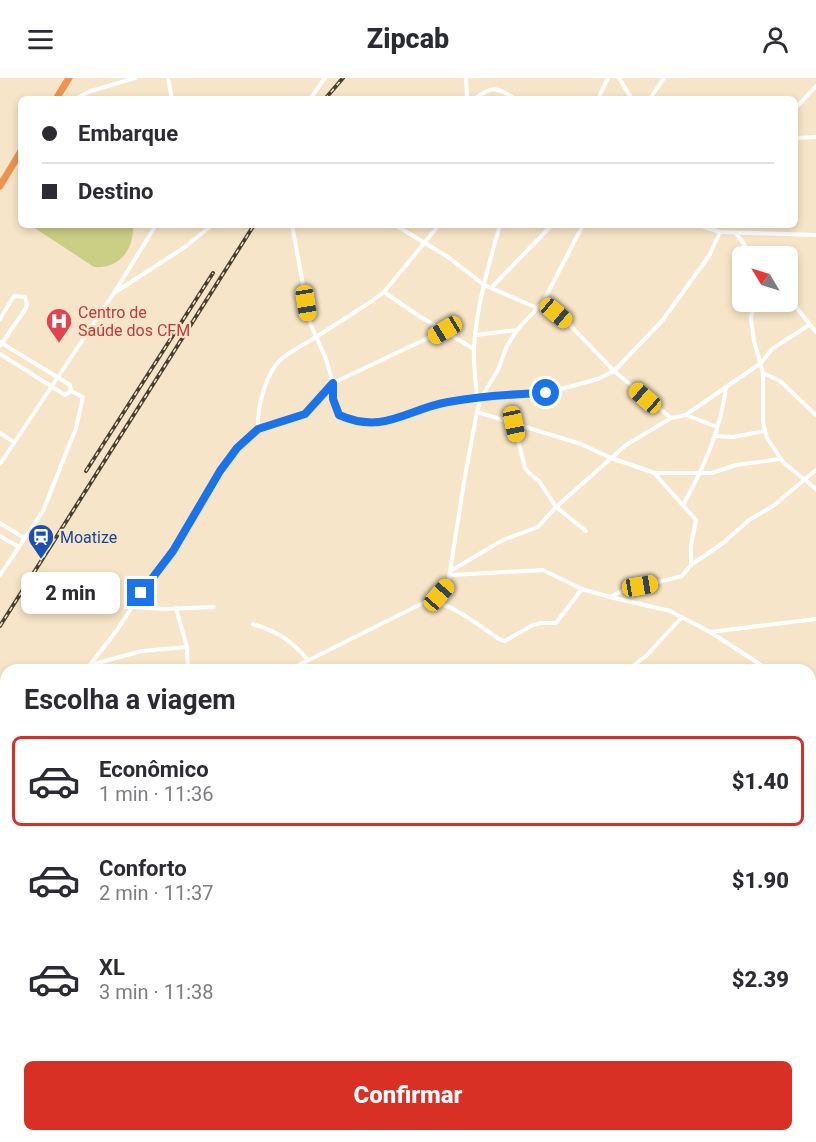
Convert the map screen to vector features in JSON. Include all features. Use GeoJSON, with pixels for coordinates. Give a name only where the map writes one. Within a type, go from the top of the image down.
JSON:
{"type":"FeatureCollection","features":[{"type":"Feature","properties":{"kind":"highway"},"geometry":{"type":"LineString","coordinates":[[58,96],[69,78]]}},
{"type":"Feature","properties":{"kind":"highway"},"geometry":{"type":"LineString","coordinates":[[0,186],[18,156]]}},
{"type":"Feature","properties":{"kind":"highway"},"geometry":{"type":"LineString","coordinates":[[0,176],[9,169]]}},
{"type":"Feature","properties":{"kind":"street"},"geometry":{"type":"LineString","coordinates":[[81,96],[135,78]]}},
{"type":"Feature","properties":{"kind":"street"},"geometry":{"type":"LineString","coordinates":[[168,78],[171,96]]}},
{"type":"Feature","properties":{"kind":"street"},"geometry":{"type":"LineString","coordinates":[[312,96],[325,78]]}},
{"type":"Feature","properties":{"kind":"street"},"geometry":{"type":"LineString","coordinates":[[466,78],[467,96]]}},
{"type":"Feature","properties":{"kind":"street"},"geometry":{"type":"LineString","coordinates":[[599,96],[608,78]]}},
{"type":"Feature","properties":{"kind":"street"},"geometry":{"type":"LineString","coordinates":[[619,78],[630,96]]}},
{"type":"Feature","properties":{"kind":"street"},"geometry":{"type":"LineString","coordinates":[[652,96],[664,78]]}},
{"type":"Feature","properties":{"kind":"street"},"geometry":{"type":"LineString","coordinates":[[798,106],[816,86]]}},
{"type":"Feature","properties":{"kind":"street"},"geometry":{"type":"LineString","coordinates":[[479,96],[492,88],[511,96]]}},
{"type":"Feature","properties":{"kind":"street"},"geometry":{"type":"LineString","coordinates":[[798,138],[816,137]]}},
{"type":"Feature","properties":{"kind":"street"},"geometry":{"type":"LineString","coordinates":[[0,464],[114,293],[154,228]]}},
{"type":"Feature","properties":{"kind":"street"},"geometry":{"type":"LineString","coordinates":[[114,293],[185,247],[208,228]]}},
{"type":"Feature","properties":{"kind":"street"},"geometry":{"type":"LineString","coordinates":[[293,228],[310,323],[326,359],[333,383],[333,399],[339,415],[348,419],[376,423],[396,420],[444,403],[492,396],[546,393],[598,379],[614,371],[662,321],[709,256],[720,232]]}},
{"type":"Feature","properties":{"kind":"street"},"geometry":{"type":"LineString","coordinates":[[400,228],[484,285],[537,308]]}},
{"type":"Feature","properties":{"kind":"street"},"geometry":{"type":"LineString","coordinates":[[258,429],[258,419],[268,378],[276,365],[291,352],[384,292],[437,228]]}},
{"type":"Feature","properties":{"kind":"street"},"geometry":{"type":"LineString","coordinates":[[304,664],[439,595],[448,584],[479,398],[474,349],[476,335],[484,285],[499,228]]}},
{"type":"Feature","properties":{"kind":"street"},"geometry":{"type":"LineString","coordinates":[[491,288],[549,228]]}},
{"type":"Feature","properties":{"kind":"street"},"geometry":{"type":"LineString","coordinates":[[479,398],[498,370],[507,346],[517,330],[543,302],[581,228]]}},
{"type":"Feature","properties":{"kind":"street"},"geometry":{"type":"LineString","coordinates":[[707,228],[720,232],[816,236]]}},
{"type":"Feature","properties":{"kind":"street"},"geometry":{"type":"LineString","coordinates":[[735,233],[745,246]]}},
{"type":"Feature","properties":{"kind":"street"},"geometry":{"type":"LineString","coordinates":[[384,292],[474,349]]}},
{"type":"Feature","properties":{"kind":"street"},"geometry":{"type":"LineString","coordinates":[[0,319],[13,297],[19,295],[25,297],[26,308],[1,344],[57,377],[71,387],[71,391],[83,397],[76,428],[43,511],[0,575]]}},
{"type":"Feature","properties":{"kind":"street"},"geometry":{"type":"LineString","coordinates":[[543,302],[570,325],[614,371],[671,418]]}},
{"type":"Feature","properties":{"kind":"street"},"geometry":{"type":"LineString","coordinates":[[798,311],[816,332]]}},
{"type":"Feature","properties":{"kind":"street"},"geometry":{"type":"LineString","coordinates":[[752,312],[754,341],[763,373],[767,438],[780,459],[816,489]]}},
{"type":"Feature","properties":{"kind":"street"},"geometry":{"type":"LineString","coordinates":[[451,573],[503,540],[538,527],[556,507],[626,445],[671,418],[686,415],[761,363],[772,349],[808,325]]}},
{"type":"Feature","properties":{"kind":"street"},"geometry":{"type":"LineString","coordinates":[[91,664],[173,551],[220,471],[237,448],[258,429],[305,414],[333,383],[445,330]]}},
{"type":"Feature","properties":{"kind":"street"},"geometry":{"type":"LineString","coordinates":[[476,335],[517,330]]}},
{"type":"Feature","properties":{"kind":"street"},"geometry":{"type":"LineString","coordinates":[[0,354],[65,394],[71,391]]}},
{"type":"Feature","properties":{"kind":"street"},"geometry":{"type":"LineString","coordinates":[[763,373],[780,381],[816,414]]}},
{"type":"Feature","properties":{"kind":"street"},"geometry":{"type":"LineString","coordinates":[[683,505],[700,475],[715,436],[724,407],[726,387]]}},
{"type":"Feature","properties":{"kind":"street"},"geometry":{"type":"LineString","coordinates":[[477,412],[580,444],[655,474],[700,475],[722,471],[736,465],[780,459]]}},
{"type":"Feature","properties":{"kind":"street"},"geometry":{"type":"LineString","coordinates":[[686,415],[717,426]]}},
{"type":"Feature","properties":{"kind":"street"},"geometry":{"type":"LineString","coordinates":[[514,424],[525,468],[539,481],[556,507],[586,531]]}},
{"type":"Feature","properties":{"kind":"street"},"geometry":{"type":"LineString","coordinates":[[715,436],[765,431]]}},
{"type":"Feature","properties":{"kind":"street"},"geometry":{"type":"LineString","coordinates":[[0,434],[14,442]]}},
{"type":"Feature","properties":{"kind":"street"},"geometry":{"type":"LineString","coordinates":[[610,597],[620,592],[678,578],[749,520],[773,506],[816,470]]}},
{"type":"Feature","properties":{"kind":"street"},"geometry":{"type":"LineString","coordinates":[[655,474],[696,520],[691,546],[691,566]]}},
{"type":"Feature","properties":{"kind":"street"},"geometry":{"type":"LineString","coordinates":[[0,523],[24,538]]}},
{"type":"Feature","properties":{"kind":"street"},"geometry":{"type":"LineString","coordinates":[[0,536],[18,547]]}},
{"type":"Feature","properties":{"kind":"street"},"geometry":{"type":"LineString","coordinates":[[451,573],[543,570],[582,589],[659,607],[710,632],[760,664]]}},
{"type":"Feature","properties":{"kind":"street"},"geometry":{"type":"LineString","coordinates":[[428,601],[437,602],[454,610],[505,641],[541,622],[556,623],[582,589]]}},
{"type":"Feature","properties":{"kind":"street"},"geometry":{"type":"LineString","coordinates":[[133,607],[214,607]]}},
{"type":"Feature","properties":{"kind":"street"},"geometry":{"type":"LineString","coordinates":[[176,608],[187,647],[188,664]]}},
{"type":"Feature","properties":{"kind":"street"},"geometry":{"type":"LineString","coordinates":[[636,664],[682,617]]}},
{"type":"Feature","properties":{"kind":"street"},"geometry":{"type":"LineString","coordinates":[[710,632],[816,619]]}},
{"type":"Feature","properties":{"kind":"street"},"geometry":{"type":"LineString","coordinates":[[253,624],[285,637],[296,645],[308,660]]}},
{"type":"Feature","properties":{"kind":"street"},"geometry":{"type":"LineString","coordinates":[[94,664],[142,651],[187,647]]}},
{"type":"Feature","properties":{"kind":"green space"},"geometry":{"type":"Polygon","coordinates":[[[35,228],[133,228],[131,242],[124,256],[111,265],[94,267],[35,228]]]}},
{"type":"Feature","properties":{"kind":"railway"},"geometry":{"type":"LineString","coordinates":[[328,96],[343,78]]}},
{"type":"Feature","properties":{"kind":"railway"},"geometry":{"type":"LineString","coordinates":[[0,626],[252,228]]}},
{"type":"Feature","properties":{"kind":"railway"},"geometry":{"type":"LineString","coordinates":[[86,471],[213,273]]}},
{"type":"Feature","properties":{"kind":"place","name":"Centro de Saúde dos CFM"},"geometry":{"type":"Point","coordinates":[59,344]}},
{"type":"Feature","properties":{"kind":"place","name":"Moatize"},"geometry":{"type":"Point","coordinates":[41,560]}},
{"type":"Feature","properties":{"kind":"route"},"geometry":{"type":"LineString","coordinates":[[141,593],[173,551],[220,471],[237,448],[258,429],[305,414],[333,383],[333,399],[339,415],[348,419],[376,423],[396,420],[444,403],[511,394],[546,393]]}}]}
